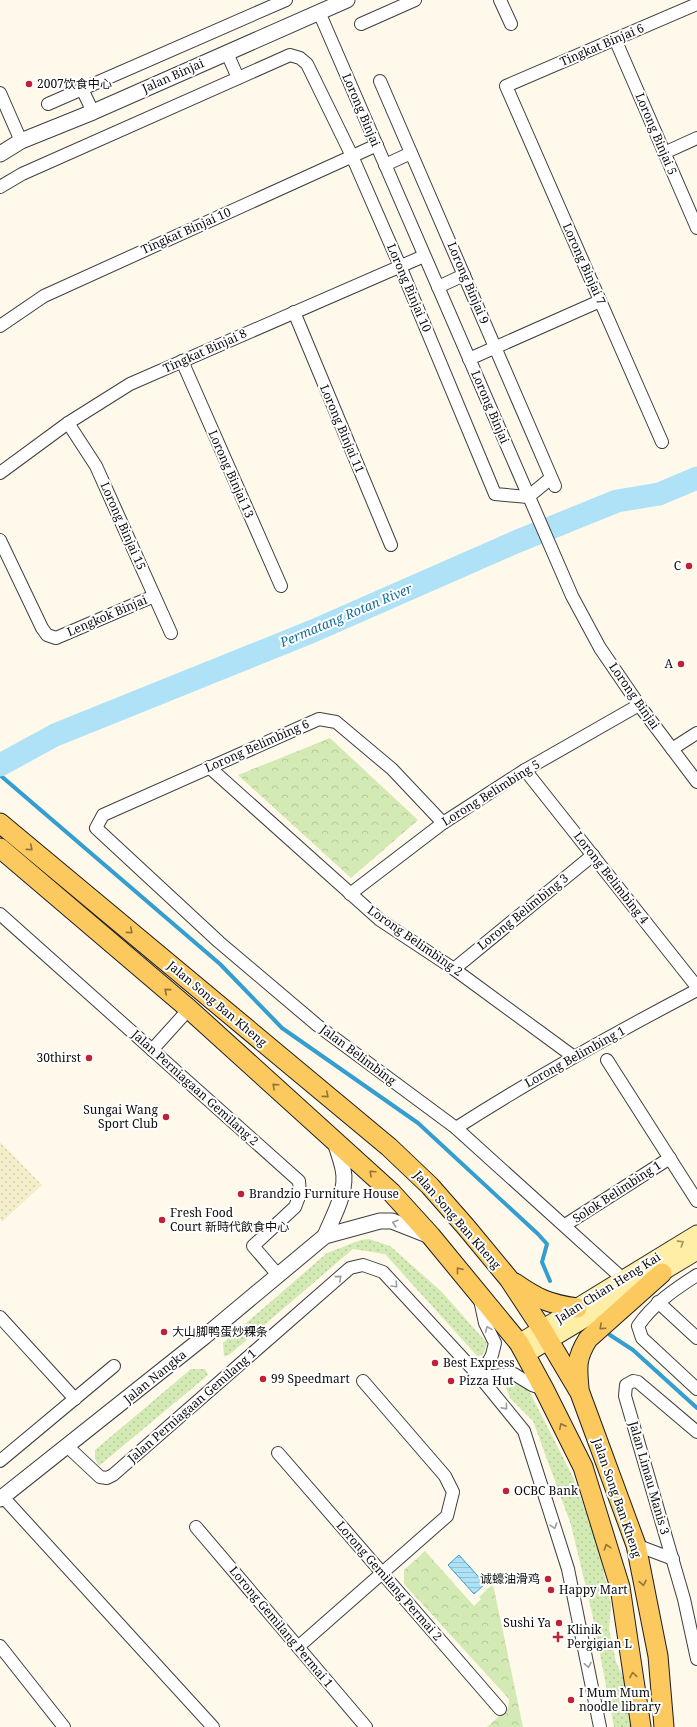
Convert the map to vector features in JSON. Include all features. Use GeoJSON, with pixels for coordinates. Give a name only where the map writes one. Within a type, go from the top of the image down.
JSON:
{"type":"FeatureCollection","features":[{"type":"Feature","properties":{"kind":"main road","name":"Jalan Song Ban Kheng"},"geometry":{"type":"LineString","coordinates":[[0,823],[388,1147],[430,1186],[509,1279],[546,1335],[580,1394],[636,1545],[658,1656],[664,1727]]}},
{"type":"Feature","properties":{"kind":"main road","name":"Jalan Song Ban Kheng"},"geometry":{"type":"LineString","coordinates":[[0,848],[189,1009],[391,1192],[431,1236],[523,1348],[582,1467],[620,1587],[641,1727]]}},
{"type":"Feature","properties":{"kind":"main road","name":"Jalan Chian Heng Kai"},"geometry":{"type":"LineString","coordinates":[[546,1335],[577,1308],[697,1234]]}},
{"type":"Feature","properties":{"kind":"main road","name":"Jalan Chian Heng Kai"},"geometry":{"type":"LineString","coordinates":[[523,1348],[662,1273],[697,1251]]}},
{"type":"Feature","properties":{"kind":"main road"},"geometry":{"type":"LineString","coordinates":[[580,1394],[577,1363],[581,1351],[588,1339],[662,1273]]}},
{"type":"Feature","properties":{"kind":"main road"},"geometry":{"type":"LineString","coordinates":[[509,1279],[533,1295],[555,1305],[577,1308]]}},
{"type":"Feature","properties":{"kind":"street"},"geometry":{"type":"LineString","coordinates":[[48,104],[286,0]]}},
{"type":"Feature","properties":{"kind":"street","name":"Jalan Binjai"},"geometry":{"type":"LineString","coordinates":[[0,154],[21,141],[92,112],[347,0]]}},
{"type":"Feature","properties":{"kind":"street"},"geometry":{"type":"LineString","coordinates":[[361,24],[414,0]]}},
{"type":"Feature","properties":{"kind":"street"},"geometry":{"type":"LineString","coordinates":[[500,0],[511,24]]}},
{"type":"Feature","properties":{"kind":"street","name":"Tingkat Binjai 6"},"geometry":{"type":"LineString","coordinates":[[506,86],[697,4]]}},
{"type":"Feature","properties":{"kind":"street","name":"Lorong Binjai"},"geometry":{"type":"LineString","coordinates":[[319,12],[530,503],[572,596],[600,648],[639,704],[697,782]]}},
{"type":"Feature","properties":{"kind":"street","name":"Lorong Binjai 5"},"geometry":{"type":"LineString","coordinates":[[615,40],[697,228]]}},
{"type":"Feature","properties":{"kind":"street"},"geometry":{"type":"LineString","coordinates":[[0,187],[22,174],[238,78],[227,53]]}},
{"type":"Feature","properties":{"kind":"street","name":"Lorong Binjai 10"},"geometry":{"type":"LineString","coordinates":[[238,78],[290,55],[300,58],[307,64],[352,156],[400,266],[495,494],[530,503]]}},
{"type":"Feature","properties":{"kind":"street","name":"Lorong Binjai 9"},"geometry":{"type":"LineString","coordinates":[[380,81],[553,482],[530,503]]}},
{"type":"Feature","properties":{"kind":"street","name":"Lorong Binjai 7"},"geometry":{"type":"LineString","coordinates":[[506,86],[662,442]]}},
{"type":"Feature","properties":{"kind":"street"},"geometry":{"type":"LineString","coordinates":[[82,89],[92,112]]}},
{"type":"Feature","properties":{"kind":"street"},"geometry":{"type":"LineString","coordinates":[[0,93],[21,141]]}},
{"type":"Feature","properties":{"kind":"street"},"geometry":{"type":"LineString","coordinates":[[664,153],[697,138]]}},
{"type":"Feature","properties":{"kind":"street","name":"Tingkat Binjai 10"},"geometry":{"type":"LineString","coordinates":[[0,326],[44,296],[377,145]]}},
{"type":"Feature","properties":{"kind":"street"},"geometry":{"type":"LineString","coordinates":[[385,165],[411,153]]}},
{"type":"Feature","properties":{"kind":"street","name":"Tingkat Binjai 8"},"geometry":{"type":"LineString","coordinates":[[0,472],[68,423],[130,384],[424,256]]}},
{"type":"Feature","properties":{"kind":"street"},"geometry":{"type":"LineString","coordinates":[[438,288],[464,275]]}},
{"type":"Feature","properties":{"kind":"street"},"geometry":{"type":"LineString","coordinates":[[469,359],[600,301]]}},
{"type":"Feature","properties":{"kind":"street","name":"Lorong Binjai 11"},"geometry":{"type":"LineString","coordinates":[[294,312],[391,545]]}},
{"type":"Feature","properties":{"kind":"street","name":"Lorong Binjai 13"},"geometry":{"type":"LineString","coordinates":[[182,361],[281,586]]}},
{"type":"Feature","properties":{"kind":"street","name":"Lorong Binjai 15"},"geometry":{"type":"LineString","coordinates":[[68,423],[96,466],[171,633]]}},
{"type":"Feature","properties":{"kind":"street","name":"Lengkok Binjai"},"geometry":{"type":"LineString","coordinates":[[0,540],[42,628],[47,635],[56,638],[154,596]]}},
{"type":"Feature","properties":{"kind":"street","name":"Lorong Belimbing 5"},"geometry":{"type":"LineString","coordinates":[[350,894],[443,823],[525,770],[639,704]]}},
{"type":"Feature","properties":{"kind":"street","name":"Lorong Belimbing 6"},"geometry":{"type":"LineString","coordinates":[[96,828],[103,815],[318,719],[336,722],[392,769],[443,823]]}},
{"type":"Feature","properties":{"kind":"street"},"geometry":{"type":"LineString","coordinates":[[672,749],[697,733]]}},
{"type":"Feature","properties":{"kind":"street","name":"Lorong Belimbing 2"},"geometry":{"type":"LineString","coordinates":[[209,767],[380,920],[454,969],[574,1057]]}},
{"type":"Feature","properties":{"kind":"street","name":"Lorong Belimbing 4"},"geometry":{"type":"LineString","coordinates":[[525,770],[697,987]]}},
{"type":"Feature","properties":{"kind":"street","name":"Jalan Belimbing"},"geometry":{"type":"LineString","coordinates":[[96,828],[219,942],[317,1025],[456,1128],[623,1279]]}},
{"type":"Feature","properties":{"kind":"street","name":"Lorong Belimbing 3"},"geometry":{"type":"LineString","coordinates":[[454,969],[593,855]]}},
{"type":"Feature","properties":{"kind":"street","name":"Jalan Perniagaan Gemilang 2"},"geometry":{"type":"LineString","coordinates":[[0,914],[298,1181],[300,1194],[295,1207],[253,1246],[278,1275]]}},
{"type":"Feature","properties":{"kind":"street","name":"Lorong Belimbing 1"},"geometry":{"type":"LineString","coordinates":[[456,1128],[516,1090],[697,990]]}},
{"type":"Feature","properties":{"kind":"street"},"geometry":{"type":"LineString","coordinates":[[152,1050],[189,1009]]}},
{"type":"Feature","properties":{"kind":"street"},"geometry":{"type":"LineString","coordinates":[[607,1060],[697,1201]]}},
{"type":"Feature","properties":{"kind":"street","name":"Jalan Nangka"},"geometry":{"type":"LineString","coordinates":[[325,1236],[342,1194],[344,1183],[344,1170],[334,1139]]}},
{"type":"Feature","properties":{"kind":"street","name":"Solok Belimbing 1"},"geometry":{"type":"LineString","coordinates":[[565,1225],[670,1158]]}},
{"type":"Feature","properties":{"kind":"street","name":"Jalan Nangka"},"geometry":{"type":"LineString","coordinates":[[2,1498],[68,1447],[325,1236],[380,1221],[392,1221],[431,1236]]}},
{"type":"Feature","properties":{"kind":"street","name":"Jalan Perniagaan Gemilang 1"},"geometry":{"type":"LineString","coordinates":[[68,1447],[100,1477],[107,1478],[113,1475],[350,1268],[363,1265],[383,1272],[480,1377],[524,1431],[568,1569],[600,1727]]}},
{"type":"Feature","properties":{"kind":"street"},"geometry":{"type":"LineString","coordinates":[[697,1275],[658,1302],[638,1326],[642,1338],[697,1389]]}},
{"type":"Feature","properties":{"kind":"street"},"geometry":{"type":"LineString","coordinates":[[479,1295],[485,1323],[495,1343],[492,1355],[480,1377]]}},
{"type":"Feature","properties":{"kind":"street"},"geometry":{"type":"LineString","coordinates":[[658,1302],[697,1338]]}},
{"type":"Feature","properties":{"kind":"street"},"geometry":{"type":"LineString","coordinates":[[0,1317],[75,1399]]}},
{"type":"Feature","properties":{"kind":"street"},"geometry":{"type":"LineString","coordinates":[[0,1461],[114,1366]]}},
{"type":"Feature","properties":{"kind":"street"},"geometry":{"type":"LineString","coordinates":[[480,1377],[514,1374],[532,1385],[544,1389]]}},
{"type":"Feature","properties":{"kind":"street"},"geometry":{"type":"LineString","coordinates":[[298,1647],[447,1516],[453,1492],[445,1476],[363,1380]]}},
{"type":"Feature","properties":{"kind":"street","name":"Jalan Limau Manis 3"},"geometry":{"type":"LineString","coordinates":[[697,1432],[638,1382],[633,1381],[626,1385],[625,1396],[684,1599],[697,1659]]}},
{"type":"Feature","properties":{"kind":"street","name":"Lorong Gemilang Permai 2"},"geometry":{"type":"LineString","coordinates":[[278,1453],[500,1709]]}},
{"type":"Feature","properties":{"kind":"street"},"geometry":{"type":"LineString","coordinates":[[2,1498],[213,1727]]}},
{"type":"Feature","properties":{"kind":"street","name":"Lorong Gemilang Permai 1"},"geometry":{"type":"LineString","coordinates":[[196,1527],[366,1727]]}},
{"type":"Feature","properties":{"kind":"street"},"geometry":{"type":"LineString","coordinates":[[636,1545],[673,1559]]}},
{"type":"Feature","properties":{"kind":"street"},"geometry":{"type":"LineString","coordinates":[[0,1646],[64,1727]]}},
{"type":"Feature","properties":{"kind":"shaded area"},"geometry":{"type":"Polygon","coordinates":[[[0,1142],[42,1185],[2,1222],[0,1219],[0,1142]]]}},
{"type":"Feature","properties":{"kind":"green space"},"geometry":{"type":"Polygon","coordinates":[[[330,738],[418,820],[351,878],[238,775],[330,738]]]}},
{"type":"Feature","properties":{"kind":"green space"},"geometry":{"type":"Polygon","coordinates":[[[369,1239],[390,1246],[441,1291],[487,1343],[484,1353],[478,1357],[385,1254],[353,1249],[229,1355],[224,1356],[223,1343],[327,1253],[361,1240],[369,1239]]]}},
{"type":"Feature","properties":{"kind":"green space"},"geometry":{"type":"Polygon","coordinates":[[[191,1369],[205,1369],[208,1375],[99,1466],[95,1459],[95,1450],[191,1369]]]}},
{"type":"Feature","properties":{"kind":"green space"},"geometry":{"type":"Polygon","coordinates":[[[512,1379],[528,1389],[573,1477],[598,1545],[611,1605],[609,1629],[616,1662],[625,1680],[634,1727],[614,1727],[592,1613],[571,1525],[533,1421],[510,1398],[506,1388],[508,1381],[512,1379]]]}},
{"type":"Feature","properties":{"kind":"green space"},"geometry":{"type":"Polygon","coordinates":[[[425,1551],[474,1606],[481,1599],[479,1597],[493,1584],[523,1727],[487,1727],[508,1708],[509,1699],[404,1584],[404,1570],[425,1551]]]}},
{"type":"Feature","properties":{"kind":"water"},"geometry":{"type":"Polygon","coordinates":[[[459,1555],[485,1584],[474,1594],[448,1565],[459,1555]]]}},
{"type":"Feature","properties":{"kind":"waterway","name":"Permatang Rotan River"},"geometry":{"type":"LineString","coordinates":[[0,765],[55,735],[313,631],[518,541],[617,501],[659,494],[697,478]]}},
{"type":"Feature","properties":{"kind":"waterway"},"geometry":{"type":"LineString","coordinates":[[0,775],[220,964],[282,1028],[418,1123],[547,1244],[542,1262],[550,1281]]}},
{"type":"Feature","properties":{"kind":"waterway"},"geometry":{"type":"LineString","coordinates":[[610,1335],[633,1350],[697,1408]]}},
{"type":"Feature","properties":{"kind":"place","name":"2007饮食中心"},"geometry":{"type":"Point","coordinates":[29,84]}},
{"type":"Feature","properties":{"kind":"place","name":"C"},"geometry":{"type":"Point","coordinates":[689,566]}},
{"type":"Feature","properties":{"kind":"place","name":"A"},"geometry":{"type":"Point","coordinates":[681,664]}},
{"type":"Feature","properties":{"kind":"place","name":"30thirst"},"geometry":{"type":"Point","coordinates":[89,1058]}},
{"type":"Feature","properties":{"kind":"place","name":"Sungai Wang Sport Club"},"geometry":{"type":"Point","coordinates":[166,1117]}},
{"type":"Feature","properties":{"kind":"place","name":"Brandzio Furniture House"},"geometry":{"type":"Point","coordinates":[241,1194]}},
{"type":"Feature","properties":{"kind":"place","name":"Fresh Food Court 新時代飲食中心"},"geometry":{"type":"Point","coordinates":[162,1220]}},
{"type":"Feature","properties":{"kind":"place","name":"大山脚鸭蛋炒粿条"},"geometry":{"type":"Point","coordinates":[164,1332]}},
{"type":"Feature","properties":{"kind":"place","name":"Best Express"},"geometry":{"type":"Point","coordinates":[435,1363]}},
{"type":"Feature","properties":{"kind":"place","name":"99 Speedmart"},"geometry":{"type":"Point","coordinates":[263,1379]}},
{"type":"Feature","properties":{"kind":"place","name":"Pizza Hut"},"geometry":{"type":"Point","coordinates":[451,1381]}},
{"type":"Feature","properties":{"kind":"place","name":"OCBC Bank"},"geometry":{"type":"Point","coordinates":[506,1491]}},
{"type":"Feature","properties":{"kind":"place","name":"诚蠔油滑鸡"},"geometry":{"type":"Point","coordinates":[548,1579]}},
{"type":"Feature","properties":{"kind":"place","name":"Happy Mart"},"geometry":{"type":"Point","coordinates":[551,1590]}},
{"type":"Feature","properties":{"kind":"place","name":"Sushi Ya"},"geometry":{"type":"Point","coordinates":[559,1623]}},
{"type":"Feature","properties":{"kind":"place","name":"Klinik Pergigian L"},"geometry":{"type":"Point","coordinates":[558,1637]}},
{"type":"Feature","properties":{"kind":"place","name":"I Mum Mum noodle library"},"geometry":{"type":"Point","coordinates":[571,1700]}}]}
